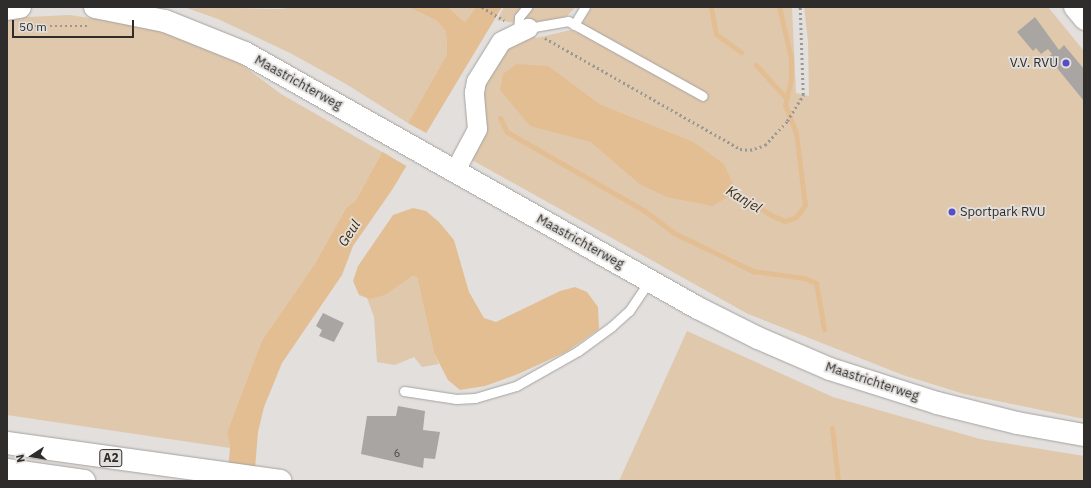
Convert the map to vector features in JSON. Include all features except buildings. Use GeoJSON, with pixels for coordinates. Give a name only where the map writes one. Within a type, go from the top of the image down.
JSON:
{"type":"FeatureCollection","features":[{"type":"Feature","properties":{"kind":"main road"},"geometry":{"type":"LineString","coordinates":[[7,8],[22,17]]}},
{"type":"Feature","properties":{"kind":"main road","name":"Maastrichterweg"},"geometry":{"type":"LineString","coordinates":[[94,17],[165,21],[216,40],[245,53],[649,281],[758,338],[830,369],[937,404],[1017,423],[1084,434]]}},
{"type":"Feature","properties":{"kind":"main road","name":"A2"},"geometry":{"type":"LineString","coordinates":[[7,443],[216,473],[276,480]]}},
{"type":"Feature","properties":{"kind":"main road"},"geometry":{"type":"LineString","coordinates":[[7,470],[84,481]]}},
{"type":"Feature","properties":{"kind":"street"},"geometry":{"type":"LineString","coordinates":[[1073,7],[1084,20]]}},
{"type":"Feature","properties":{"kind":"street"},"geometry":{"type":"LineString","coordinates":[[454,172],[477,129],[474,92],[476,81],[501,41],[523,30]]}},
{"type":"Feature","properties":{"kind":"lane"},"geometry":{"type":"LineString","coordinates":[[526,7],[519,17],[523,30],[568,21],[703,96]]}},
{"type":"Feature","properties":{"kind":"lane"},"geometry":{"type":"LineString","coordinates":[[574,25],[585,7]]}},
{"type":"Feature","properties":{"kind":"lane"},"geometry":{"type":"LineString","coordinates":[[404,391],[456,399],[475,398],[516,386],[578,351],[611,327],[629,311],[649,281]]}},
{"type":"Feature","properties":{"kind":"path"},"geometry":{"type":"LineString","coordinates":[[482,7],[503,19]]}},
{"type":"Feature","properties":{"kind":"path"},"geometry":{"type":"LineString","coordinates":[[22,17],[94,17]]}},
{"type":"Feature","properties":{"kind":"shaded area"},"geometry":{"type":"Polygon","coordinates":[[[184,7],[279,9],[298,7],[408,7],[437,21],[446,32],[447,54],[408,123],[346,84],[292,54],[218,19],[184,7]]]}},
{"type":"Feature","properties":{"kind":"shaded area"},"geometry":{"type":"Polygon","coordinates":[[[448,7],[476,7],[465,22],[448,7]]]}},
{"type":"Feature","properties":{"kind":"shaded area"},"geometry":{"type":"Polygon","coordinates":[[[504,7],[576,7],[567,16],[552,21],[515,23],[497,20],[504,7]]]}},
{"type":"Feature","properties":{"kind":"shaded area"},"geometry":{"type":"Polygon","coordinates":[[[592,7],[792,7],[796,93],[809,96],[808,41],[804,7],[1048,7],[1084,51],[1084,419],[964,394],[903,375],[748,314],[472,160],[482,136],[483,88],[503,51],[528,28],[536,38],[571,30],[577,33],[592,7]],[[549,66],[562,134],[590,142],[639,184],[692,141],[600,104],[549,66]]]}},
{"type":"Feature","properties":{"kind":"shaded area"},"geometry":{"type":"Polygon","coordinates":[[[70,15],[148,27],[198,45],[241,64],[281,94],[382,152],[356,200],[346,208],[314,265],[262,340],[227,432],[230,448],[7,415],[7,18],[70,15]]]}},
{"type":"Feature","properties":{"kind":"shaded area"},"geometry":{"type":"Polygon","coordinates":[[[412,276],[417,277],[434,353],[439,364],[422,367],[414,357],[395,365],[377,362],[374,317],[367,298],[412,276]]]}},
{"type":"Feature","properties":{"kind":"shaded area"},"geometry":{"type":"Polygon","coordinates":[[[687,331],[833,397],[980,439],[1084,456],[1084,481],[619,481],[687,331]]]}},
{"type":"Feature","properties":{"kind":"water","name":"Geul"},"geometry":{"type":"Polygon","coordinates":[[[408,7],[448,7],[465,22],[476,7],[502,7],[392,190],[353,246],[342,275],[282,363],[264,407],[258,432],[254,481],[227,481],[230,448],[227,432],[262,340],[314,265],[346,208],[356,200],[382,152],[408,123],[447,54],[446,32],[437,21],[408,7]]]}},
{"type":"Feature","properties":{"kind":"water"},"geometry":{"type":"Polygon","coordinates":[[[517,64],[549,66],[600,104],[692,141],[724,164],[735,188],[728,197],[712,206],[667,197],[639,184],[590,142],[530,126],[500,90],[503,74],[517,64]]]}},
{"type":"Feature","properties":{"kind":"water"},"geometry":{"type":"Polygon","coordinates":[[[413,208],[426,211],[439,222],[454,240],[469,292],[484,318],[496,322],[560,291],[575,287],[587,292],[598,307],[599,329],[566,352],[518,374],[485,386],[460,390],[448,380],[434,353],[417,277],[412,276],[385,295],[370,299],[359,295],[353,281],[358,266],[393,215],[413,208]]]}},
{"type":"Feature","properties":{"kind":"pier"},"geometry":{"type":"Polygon","coordinates":[[[406,122],[428,134],[408,167],[381,151],[406,122]]]}},
{"type":"Feature","properties":{"kind":"waterway"},"geometry":{"type":"LineString","coordinates":[[711,7],[716,34],[741,52]]}},
{"type":"Feature","properties":{"kind":"waterway","name":"Kanjel"},"geometry":{"type":"LineString","coordinates":[[727,189],[773,216],[785,221],[796,217],[805,205],[796,133],[785,105],[791,78],[791,58],[779,7]]}},
{"type":"Feature","properties":{"kind":"waterway"},"geometry":{"type":"LineString","coordinates":[[756,65],[785,97]]}},
{"type":"Feature","properties":{"kind":"waterway","name":"Kanjel"},"geometry":{"type":"LineString","coordinates":[[500,118],[507,132],[645,211],[674,233],[753,271],[805,278],[816,283],[824,329]]}},
{"type":"Feature","properties":{"kind":"waterway","name":"Kanjel"},"geometry":{"type":"LineString","coordinates":[[832,428],[838,481]]}},
{"type":"Feature","properties":{"kind":"place","name":"V.V. RVU"},"geometry":{"type":"Point","coordinates":[1066,63]}},
{"type":"Feature","properties":{"kind":"place","name":"Sportpark RVU"},"geometry":{"type":"Point","coordinates":[952,212]}}]}
